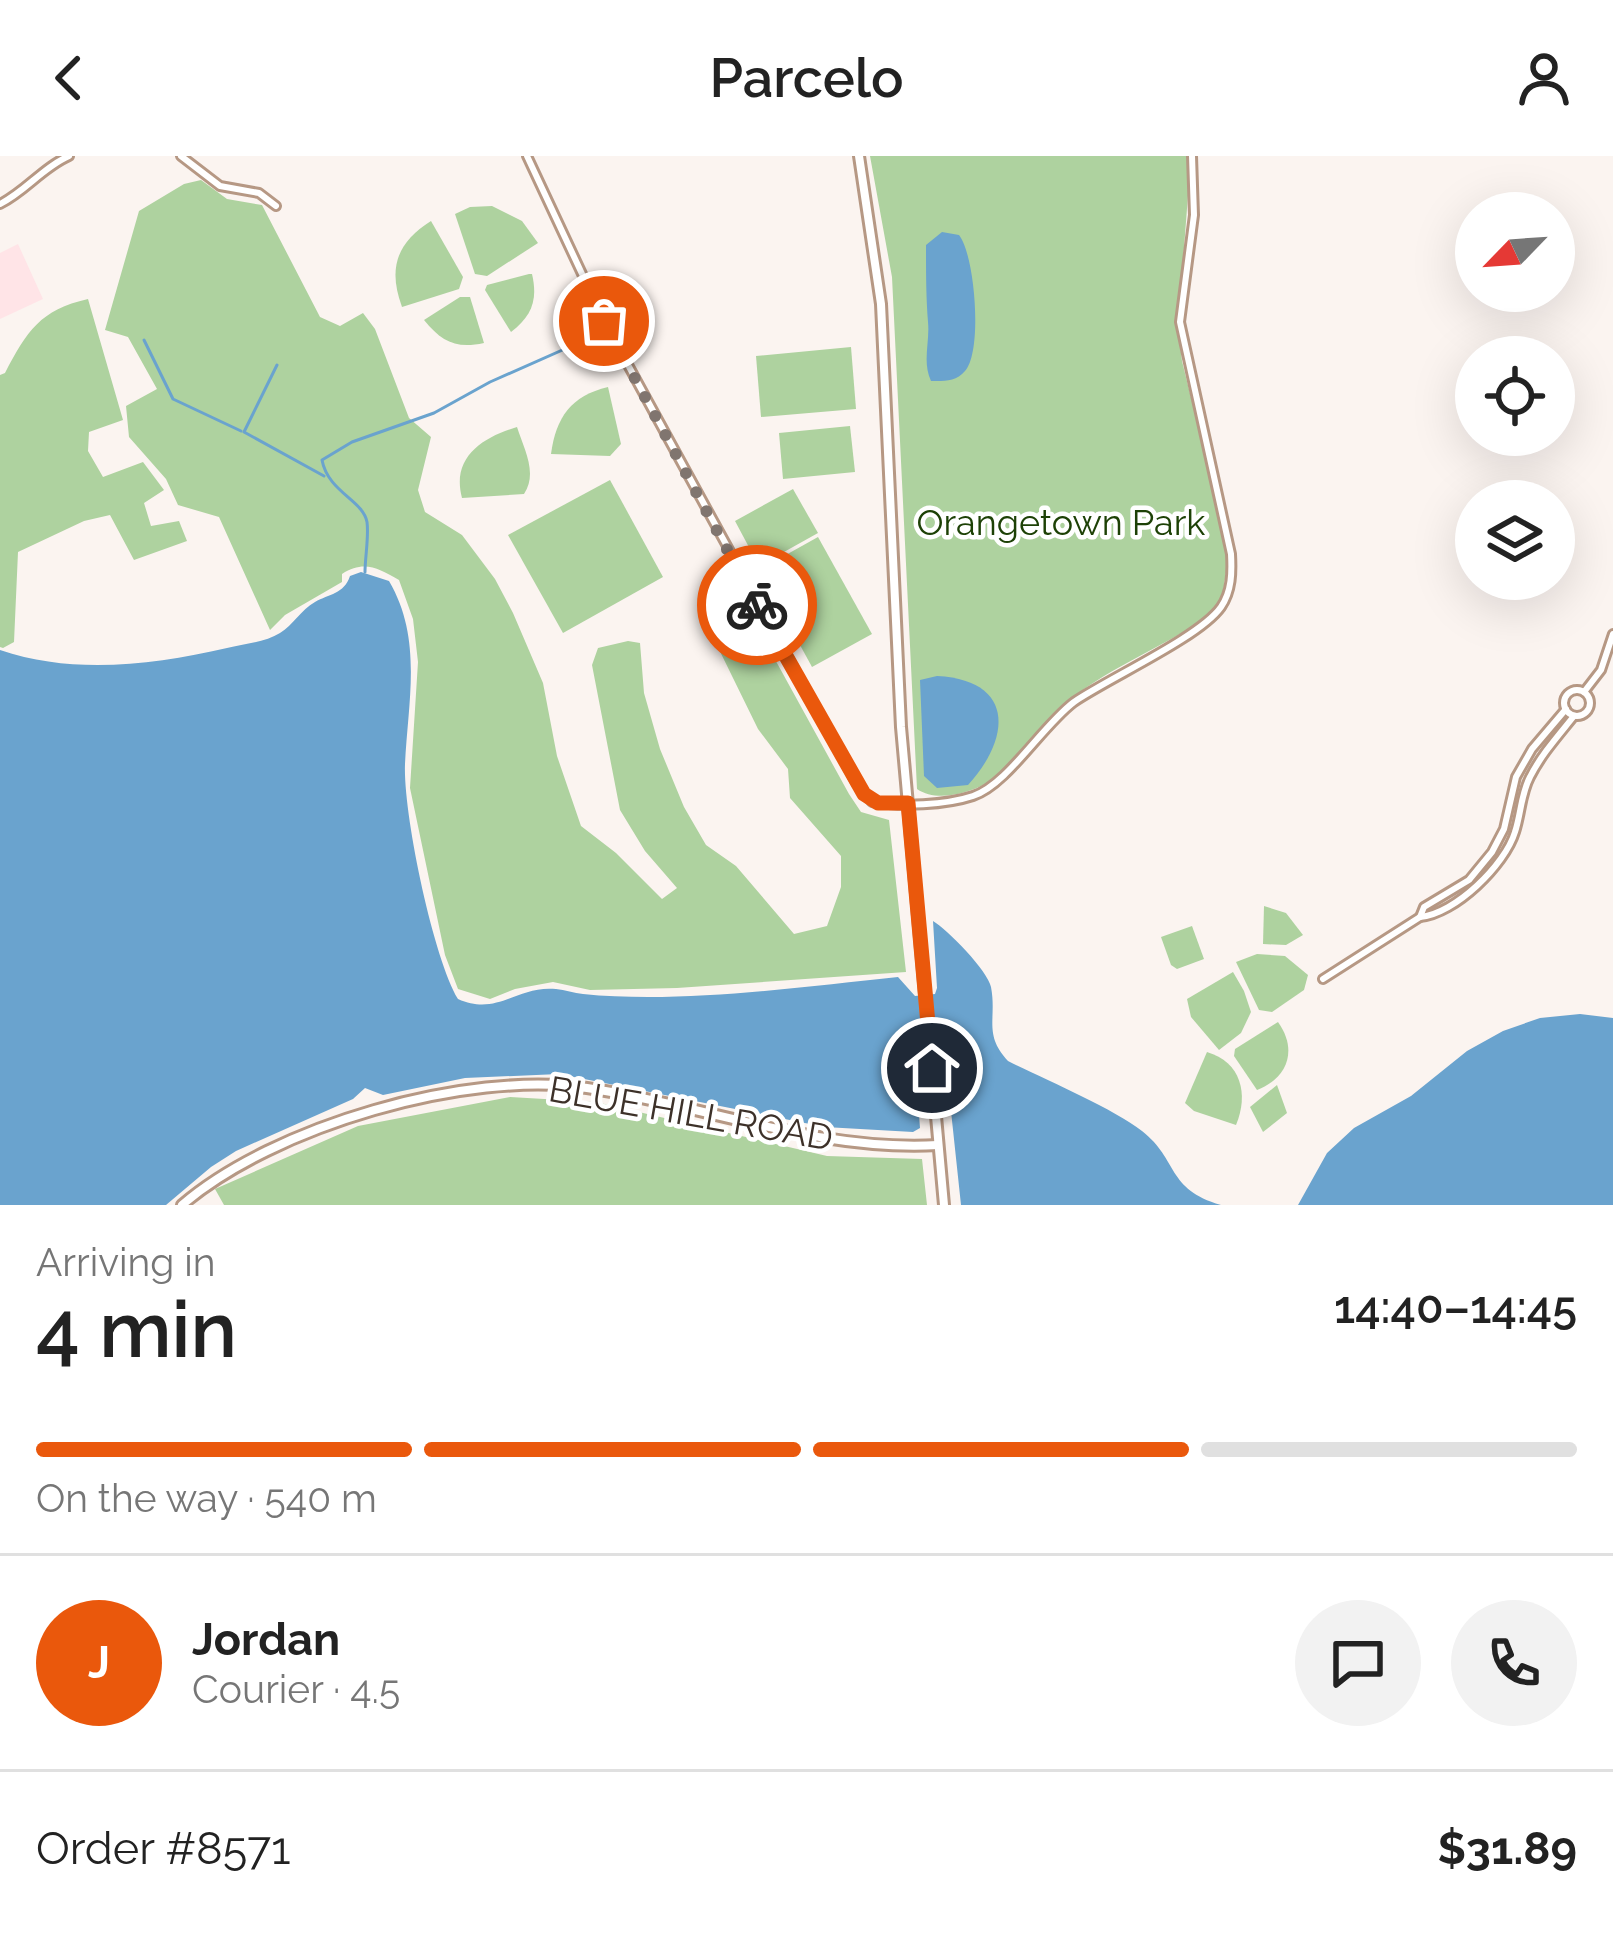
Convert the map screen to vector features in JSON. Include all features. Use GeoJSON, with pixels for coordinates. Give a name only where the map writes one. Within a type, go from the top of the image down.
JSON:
{"type":"FeatureCollection","features":[{"type":"Feature","properties":{"kind":"main road"},"geometry":{"type":"LineString","coordinates":[[859,156],[883,323],[908,803],[944,1205]]}},
{"type":"Feature","properties":{"kind":"main road","name":"BLUE HILL ROAD"},"geometry":{"type":"LineString","coordinates":[[182,1205],[236,1168],[342,1121],[400,1102],[490,1086],[586,1087],[842,1141],[938,1144]]}},
{"type":"Feature","properties":{"kind":"street"},"geometry":{"type":"LineString","coordinates":[[0,204],[17,195],[56,159],[68,156]]}},
{"type":"Feature","properties":{"kind":"street"},"geometry":{"type":"LineString","coordinates":[[181,156],[220,186],[259,193],[276,206]]}},
{"type":"Feature","properties":{"kind":"street"},"geometry":{"type":"LineString","coordinates":[[527,156],[604,321],[856,784],[872,802],[908,803],[962,799],[993,785],[1060,714],[1196,629],[1221,608],[1228,592],[1232,554],[1180,322],[1194,215],[1192,156]]}},
{"type":"Feature","properties":{"kind":"street"},"geometry":{"type":"LineString","coordinates":[[1420,917],[1424,907],[1469,880],[1492,851],[1504,830],[1516,779],[1566,709],[1569,693],[1584,692],[1601,670],[1613,634]]}},
{"type":"Feature","properties":{"kind":"street"},"geometry":{"type":"LineString","coordinates":[[1323,979],[1481,884],[1515,834],[1527,784],[1550,746],[1574,716],[1589,710],[1584,692]]}},
{"type":"Feature","properties":{"kind":"street"},"geometry":{"type":"LineString","coordinates":[[1566,709],[1574,716]]}},
{"type":"Feature","properties":{"kind":"street"},"geometry":{"type":"LineString","coordinates":[[1541,738],[1550,746]]}},
{"type":"Feature","properties":{"kind":"street"},"geometry":{"type":"LineString","coordinates":[[1516,779],[1527,784]]}},
{"type":"Feature","properties":{"kind":"shaded area"},"geometry":{"type":"Polygon","coordinates":[[[18,244],[43,299],[0,319],[0,253],[18,244]]]}},
{"type":"Feature","properties":{"kind":"green space","name":"Orangetown Park"},"geometry":{"type":"Polygon","coordinates":[[[870,156],[1188,156],[1190,169],[1178,327],[1182,361],[1229,551],[1222,600],[1207,618],[1072,698],[991,780],[948,796],[917,789],[892,277],[870,156]]]}},
{"type":"Feature","properties":{"kind":"green space"},"geometry":{"type":"Polygon","coordinates":[[[201,180],[227,199],[262,205],[320,317],[340,326],[363,313],[375,329],[409,418],[431,437],[418,490],[425,512],[462,535],[513,613],[543,683],[557,756],[581,826],[662,899],[677,888],[645,851],[620,810],[592,665],[598,648],[640,643],[644,693],[660,749],[706,845],[736,866],[794,934],[827,926],[841,887],[841,856],[790,798],[788,769],[758,729],[708,627],[724,604],[739,594],[849,794],[861,812],[889,820],[906,972],[677,988],[590,990],[553,982],[490,999],[458,989],[445,955],[410,788],[418,662],[413,619],[399,580],[371,567],[357,567],[270,630],[219,517],[178,505],[166,479],[129,437],[126,406],[157,389],[128,337],[105,330],[139,211],[184,184],[201,180]]]}},
{"type":"Feature","properties":{"kind":"green space"},"geometry":{"type":"Polygon","coordinates":[[[492,206],[522,221],[538,243],[487,276],[475,274],[455,214],[470,207],[492,206]]]}},
{"type":"Feature","properties":{"kind":"green space"},"geometry":{"type":"Polygon","coordinates":[[[431,221],[463,277],[459,289],[402,307],[396,281],[398,258],[410,238],[431,221]]]}},
{"type":"Feature","properties":{"kind":"green space"},"geometry":{"type":"Polygon","coordinates":[[[532,274],[532,307],[511,332],[485,290],[487,285],[532,274]]]}},
{"type":"Feature","properties":{"kind":"green space"},"geometry":{"type":"Polygon","coordinates":[[[460,297],[470,297],[484,343],[450,342],[424,320],[460,297]]]}},
{"type":"Feature","properties":{"kind":"green space"},"geometry":{"type":"Polygon","coordinates":[[[88,299],[123,420],[89,432],[88,451],[103,477],[143,462],[164,490],[144,503],[151,526],[179,521],[187,541],[134,560],[110,515],[84,521],[18,552],[14,642],[3,648],[0,375],[46,316],[88,299]]]}},
{"type":"Feature","properties":{"kind":"green space"},"geometry":{"type":"Polygon","coordinates":[[[851,347],[856,409],[761,417],[756,356],[851,347]]]}},
{"type":"Feature","properties":{"kind":"green space"},"geometry":{"type":"Polygon","coordinates":[[[608,387],[621,444],[610,456],[551,454],[568,410],[584,396],[608,387]]]}},
{"type":"Feature","properties":{"kind":"green space"},"geometry":{"type":"Polygon","coordinates":[[[850,426],[855,472],[783,479],[779,433],[850,426]]]}},
{"type":"Feature","properties":{"kind":"green space"},"geometry":{"type":"Polygon","coordinates":[[[517,427],[530,469],[524,494],[462,498],[461,471],[466,460],[482,443],[517,427]]]}},
{"type":"Feature","properties":{"kind":"green space"},"geometry":{"type":"Polygon","coordinates":[[[610,480],[663,577],[563,633],[508,535],[610,480]]]}},
{"type":"Feature","properties":{"kind":"green space"},"geometry":{"type":"Polygon","coordinates":[[[793,489],[818,533],[759,566],[735,521],[793,489]]]}},
{"type":"Feature","properties":{"kind":"green space"},"geometry":{"type":"Polygon","coordinates":[[[818,537],[872,634],[812,667],[759,570],[818,537]]]}},
{"type":"Feature","properties":{"kind":"green space"},"geometry":{"type":"Polygon","coordinates":[[[1264,906],[1286,913],[1303,935],[1286,945],[1263,944],[1264,906]]]}},
{"type":"Feature","properties":{"kind":"green space"},"geometry":{"type":"Polygon","coordinates":[[[1192,926],[1204,959],[1177,969],[1161,937],[1192,926]]]}},
{"type":"Feature","properties":{"kind":"green space"},"geometry":{"type":"Polygon","coordinates":[[[1257,954],[1285,956],[1308,975],[1304,990],[1272,1012],[1259,1010],[1236,962],[1257,954]]]}},
{"type":"Feature","properties":{"kind":"green space"},"geometry":{"type":"Polygon","coordinates":[[[1233,972],[1251,1012],[1241,1033],[1219,1050],[1191,1017],[1187,999],[1233,972]]]}},
{"type":"Feature","properties":{"kind":"green space"},"geometry":{"type":"Polygon","coordinates":[[[1278,1022],[1288,1043],[1287,1062],[1276,1078],[1257,1090],[1234,1056],[1235,1049],[1278,1022]]]}},
{"type":"Feature","properties":{"kind":"green space"},"geometry":{"type":"Polygon","coordinates":[[[1207,1052],[1228,1063],[1239,1081],[1242,1102],[1236,1125],[1194,1111],[1185,1103],[1207,1052]]]}},
{"type":"Feature","properties":{"kind":"green space"},"geometry":{"type":"Polygon","coordinates":[[[1277,1085],[1287,1113],[1263,1132],[1250,1107],[1277,1085]]]}},
{"type":"Feature","properties":{"kind":"green space"},"geometry":{"type":"Polygon","coordinates":[[[510,1097],[596,1102],[827,1156],[922,1159],[927,1205],[224,1205],[215,1189],[358,1126],[510,1097]]]}},
{"type":"Feature","properties":{"kind":"water"},"geometry":{"type":"Polygon","coordinates":[[[942,232],[959,235],[965,246],[975,303],[974,344],[961,375],[931,381],[926,245],[942,232]]]}},
{"type":"Feature","properties":{"kind":"water"},"geometry":{"type":"Polygon","coordinates":[[[361,572],[389,581],[406,625],[411,671],[405,764],[409,815],[430,919],[458,999],[496,1003],[542,989],[620,997],[699,996],[898,977],[915,996],[935,994],[933,921],[966,951],[988,980],[993,1034],[1008,1061],[1129,1122],[1154,1142],[1191,1191],[1221,1205],[961,1205],[943,1036],[932,1027],[913,1035],[920,1128],[913,1132],[825,1127],[559,1074],[465,1078],[383,1095],[365,1088],[353,1099],[236,1151],[166,1205],[0,1205],[0,650],[56,663],[113,665],[255,642],[280,633],[310,605],[340,590],[350,576],[361,572]]]}},
{"type":"Feature","properties":{"kind":"water"},"geometry":{"type":"Polygon","coordinates":[[[937,676],[981,688],[998,714],[993,748],[968,785],[937,788],[924,776],[920,680],[937,676]]]}},
{"type":"Feature","properties":{"kind":"water"},"geometry":{"type":"Polygon","coordinates":[[[1580,1014],[1613,1018],[1613,1205],[1298,1205],[1327,1153],[1354,1128],[1411,1096],[1467,1051],[1540,1018],[1580,1014]]]}},
{"type":"Feature","properties":{"kind":"waterway"},"geometry":{"type":"LineString","coordinates":[[365,572],[364,514],[331,480],[322,460],[352,442],[434,413],[490,382],[603,332]]}},
{"type":"Feature","properties":{"kind":"waterway"},"geometry":{"type":"LineString","coordinates":[[144,340],[173,399],[241,431]]}},
{"type":"Feature","properties":{"kind":"waterway"},"geometry":{"type":"LineString","coordinates":[[277,365],[244,432],[324,476]]}},
{"type":"Feature","properties":{"kind":"way so far"},"geometry":{"type":"LineString","coordinates":[[604,321],[757,605]]}},
{"type":"Feature","properties":{"kind":"route"},"geometry":{"type":"LineString","coordinates":[[757,605],[856,784],[878,803],[908,803],[932,1068]]}}]}
